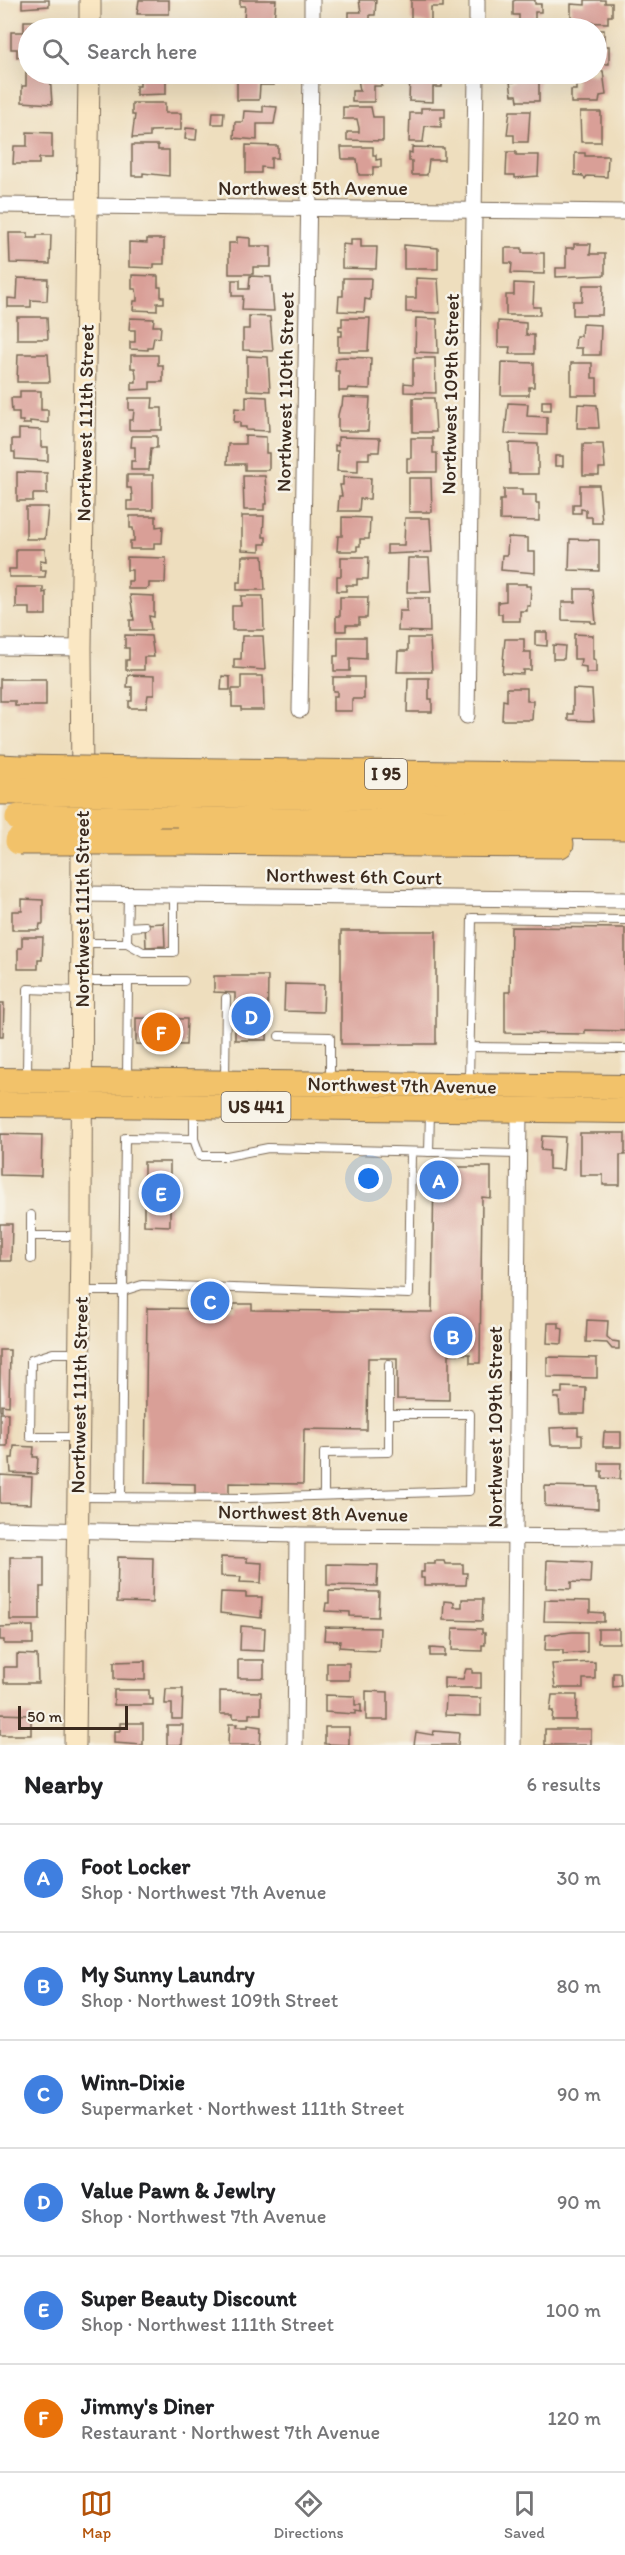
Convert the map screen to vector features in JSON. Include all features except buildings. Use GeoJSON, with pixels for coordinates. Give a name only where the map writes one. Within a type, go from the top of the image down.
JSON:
{"type":"FeatureCollection","features":[{"type":"Feature","properties":{"kind":"highway","name":"I 95"},"geometry":{"type":"LineString","coordinates":[[10,780],[147,794],[625,777]]}},
{"type":"Feature","properties":{"kind":"highway"},"geometry":{"type":"LineString","coordinates":[[10,829],[147,794],[625,800]]}},
{"type":"Feature","properties":{"kind":"highway"},"geometry":{"type":"LineString","coordinates":[[147,794],[625,826]]}},
{"type":"Feature","properties":{"kind":"highway"},"geometry":{"type":"LineString","coordinates":[[10,829],[177,841],[625,845]]}},
{"type":"Feature","properties":{"kind":"main road","name":"Northwest 7th Avenue"},"geometry":{"type":"LineString","coordinates":[[0,1080],[27,1081],[82,1093],[195,1106],[625,1111]]}},
{"type":"Feature","properties":{"kind":"main road","name":"Northwest 7th Avenue"},"geometry":{"type":"LineString","coordinates":[[0,1104],[82,1093],[127,1082],[625,1088]]}},
{"type":"Feature","properties":{"kind":"main road"},"geometry":{"type":"LineString","coordinates":[[358,1108],[402,1100],[438,1100],[468,1085]]}},
{"type":"Feature","properties":{"kind":"main road"},"geometry":{"type":"LineString","coordinates":[[519,1110],[543,1097],[587,1097],[625,1088]]}},
{"type":"Feature","properties":{"kind":"street"},"geometry":{"type":"LineString","coordinates":[[90,0],[90,18]]}},
{"type":"Feature","properties":{"kind":"street"},"geometry":{"type":"LineString","coordinates":[[312,0],[312,18]]}},
{"type":"Feature","properties":{"kind":"street"},"geometry":{"type":"LineString","coordinates":[[477,0],[477,18]]}},
{"type":"Feature","properties":{"kind":"street","name":"Northwest 111th Street"},"geometry":{"type":"LineString","coordinates":[[75,1745],[82,1093],[81,648],[89,84]]}},
{"type":"Feature","properties":{"kind":"street","name":"Northwest 110th Street"},"geometry":{"type":"LineString","coordinates":[[300,710],[311,84]]}},
{"type":"Feature","properties":{"kind":"street","name":"Northwest 109th Street"},"geometry":{"type":"LineString","coordinates":[[467,716],[476,84]]}},
{"type":"Feature","properties":{"kind":"street","name":"Northwest 5th Avenue"},"geometry":{"type":"LineString","coordinates":[[0,205],[625,212]]}},
{"type":"Feature","properties":{"kind":"street"},"geometry":{"type":"LineString","coordinates":[[0,647],[81,648]]}},
{"type":"Feature","properties":{"kind":"street","name":"Northwest 6th Court"},"geometry":{"type":"LineString","coordinates":[[82,894],[625,900]]}},
{"type":"Feature","properties":{"kind":"street","name":"Northwest 109th Street"},"geometry":{"type":"LineString","coordinates":[[513,1745],[519,1110]]}},
{"type":"Feature","properties":{"kind":"street","name":"Northwest 8th Avenue"},"geometry":{"type":"LineString","coordinates":[[0,1529],[297,1535],[625,1537]]}},
{"type":"Feature","properties":{"kind":"street"},"geometry":{"type":"LineString","coordinates":[[295,1745],[297,1535]]}},
{"type":"Feature","properties":{"kind":"lane"},"geometry":{"type":"LineString","coordinates":[[127,943],[128,895]]}},
{"type":"Feature","properties":{"kind":"lane"},"geometry":{"type":"LineString","coordinates":[[82,943],[127,943],[143,952],[174,952],[174,895]]}},
{"type":"Feature","properties":{"kind":"lane"},"geometry":{"type":"LineString","coordinates":[[468,1085],[472,918],[625,920]]}},
{"type":"Feature","properties":{"kind":"lane"},"geometry":{"type":"LineString","coordinates":[[164,926],[174,925]]}},
{"type":"Feature","properties":{"kind":"lane"},"geometry":{"type":"LineString","coordinates":[[127,927],[146,926]]}},
{"type":"Feature","properties":{"kind":"lane"},"geometry":{"type":"LineString","coordinates":[[27,1081],[28,989],[128,982],[184,981]]}},
{"type":"Feature","properties":{"kind":"lane"},"geometry":{"type":"LineString","coordinates":[[127,1082],[128,982]]}},
{"type":"Feature","properties":{"kind":"lane"},"geometry":{"type":"LineString","coordinates":[[225,1083],[226,998]]}},
{"type":"Feature","properties":{"kind":"lane"},"geometry":{"type":"LineString","coordinates":[[279,1036],[330,1037],[330,1084]]}},
{"type":"Feature","properties":{"kind":"lane"},"geometry":{"type":"LineString","coordinates":[[470,1047],[625,1049]]}},
{"type":"Feature","properties":{"kind":"lane"},"geometry":{"type":"LineString","coordinates":[[195,1106],[194,1139],[200,1156],[227,1156],[268,1148],[518,1154]]}},
{"type":"Feature","properties":{"kind":"lane"},"geometry":{"type":"LineString","coordinates":[[429,1152],[430,1109]]}},
{"type":"Feature","properties":{"kind":"lane"},"geometry":{"type":"LineString","coordinates":[[121,1497],[125,1138],[194,1139]]}},
{"type":"Feature","properties":{"kind":"lane"},"geometry":{"type":"LineString","coordinates":[[80,1291],[123,1291],[142,1285],[409,1294],[411,1152]]}},
{"type":"Feature","properties":{"kind":"lane"},"geometry":{"type":"LineString","coordinates":[[31,1215],[31,1259]]}},
{"type":"Feature","properties":{"kind":"lane"},"geometry":{"type":"LineString","coordinates":[[31,1236],[81,1236]]}},
{"type":"Feature","properties":{"kind":"lane"},"geometry":{"type":"LineString","coordinates":[[78,1437],[30,1437],[31,1360],[52,1353],[79,1353]]}},
{"type":"Feature","properties":{"kind":"lane"},"geometry":{"type":"LineString","coordinates":[[324,1495],[324,1452],[389,1452],[388,1364]]}},
{"type":"Feature","properties":{"kind":"lane"},"geometry":{"type":"LineString","coordinates":[[77,1497],[249,1498],[469,1491],[470,1414],[389,1414]]}},
{"type":"Feature","properties":{"kind":"place","name":"Value Pawn & Jewlry"},"geometry":{"type":"Point","coordinates":[251,1016]}},
{"type":"Feature","properties":{"kind":"place","name":"Jimmy's Diner"},"geometry":{"type":"Point","coordinates":[161,1032]}},
{"type":"Feature","properties":{"kind":"place","name":"Foot Locker"},"geometry":{"type":"Point","coordinates":[439,1180]}},
{"type":"Feature","properties":{"kind":"place","name":"Super Beauty Discount"},"geometry":{"type":"Point","coordinates":[161,1193]}},
{"type":"Feature","properties":{"kind":"place","name":"Winn-Dixie"},"geometry":{"type":"Point","coordinates":[210,1301]}},
{"type":"Feature","properties":{"kind":"place","name":"My Sunny Laundry"},"geometry":{"type":"Point","coordinates":[453,1336]}}]}
